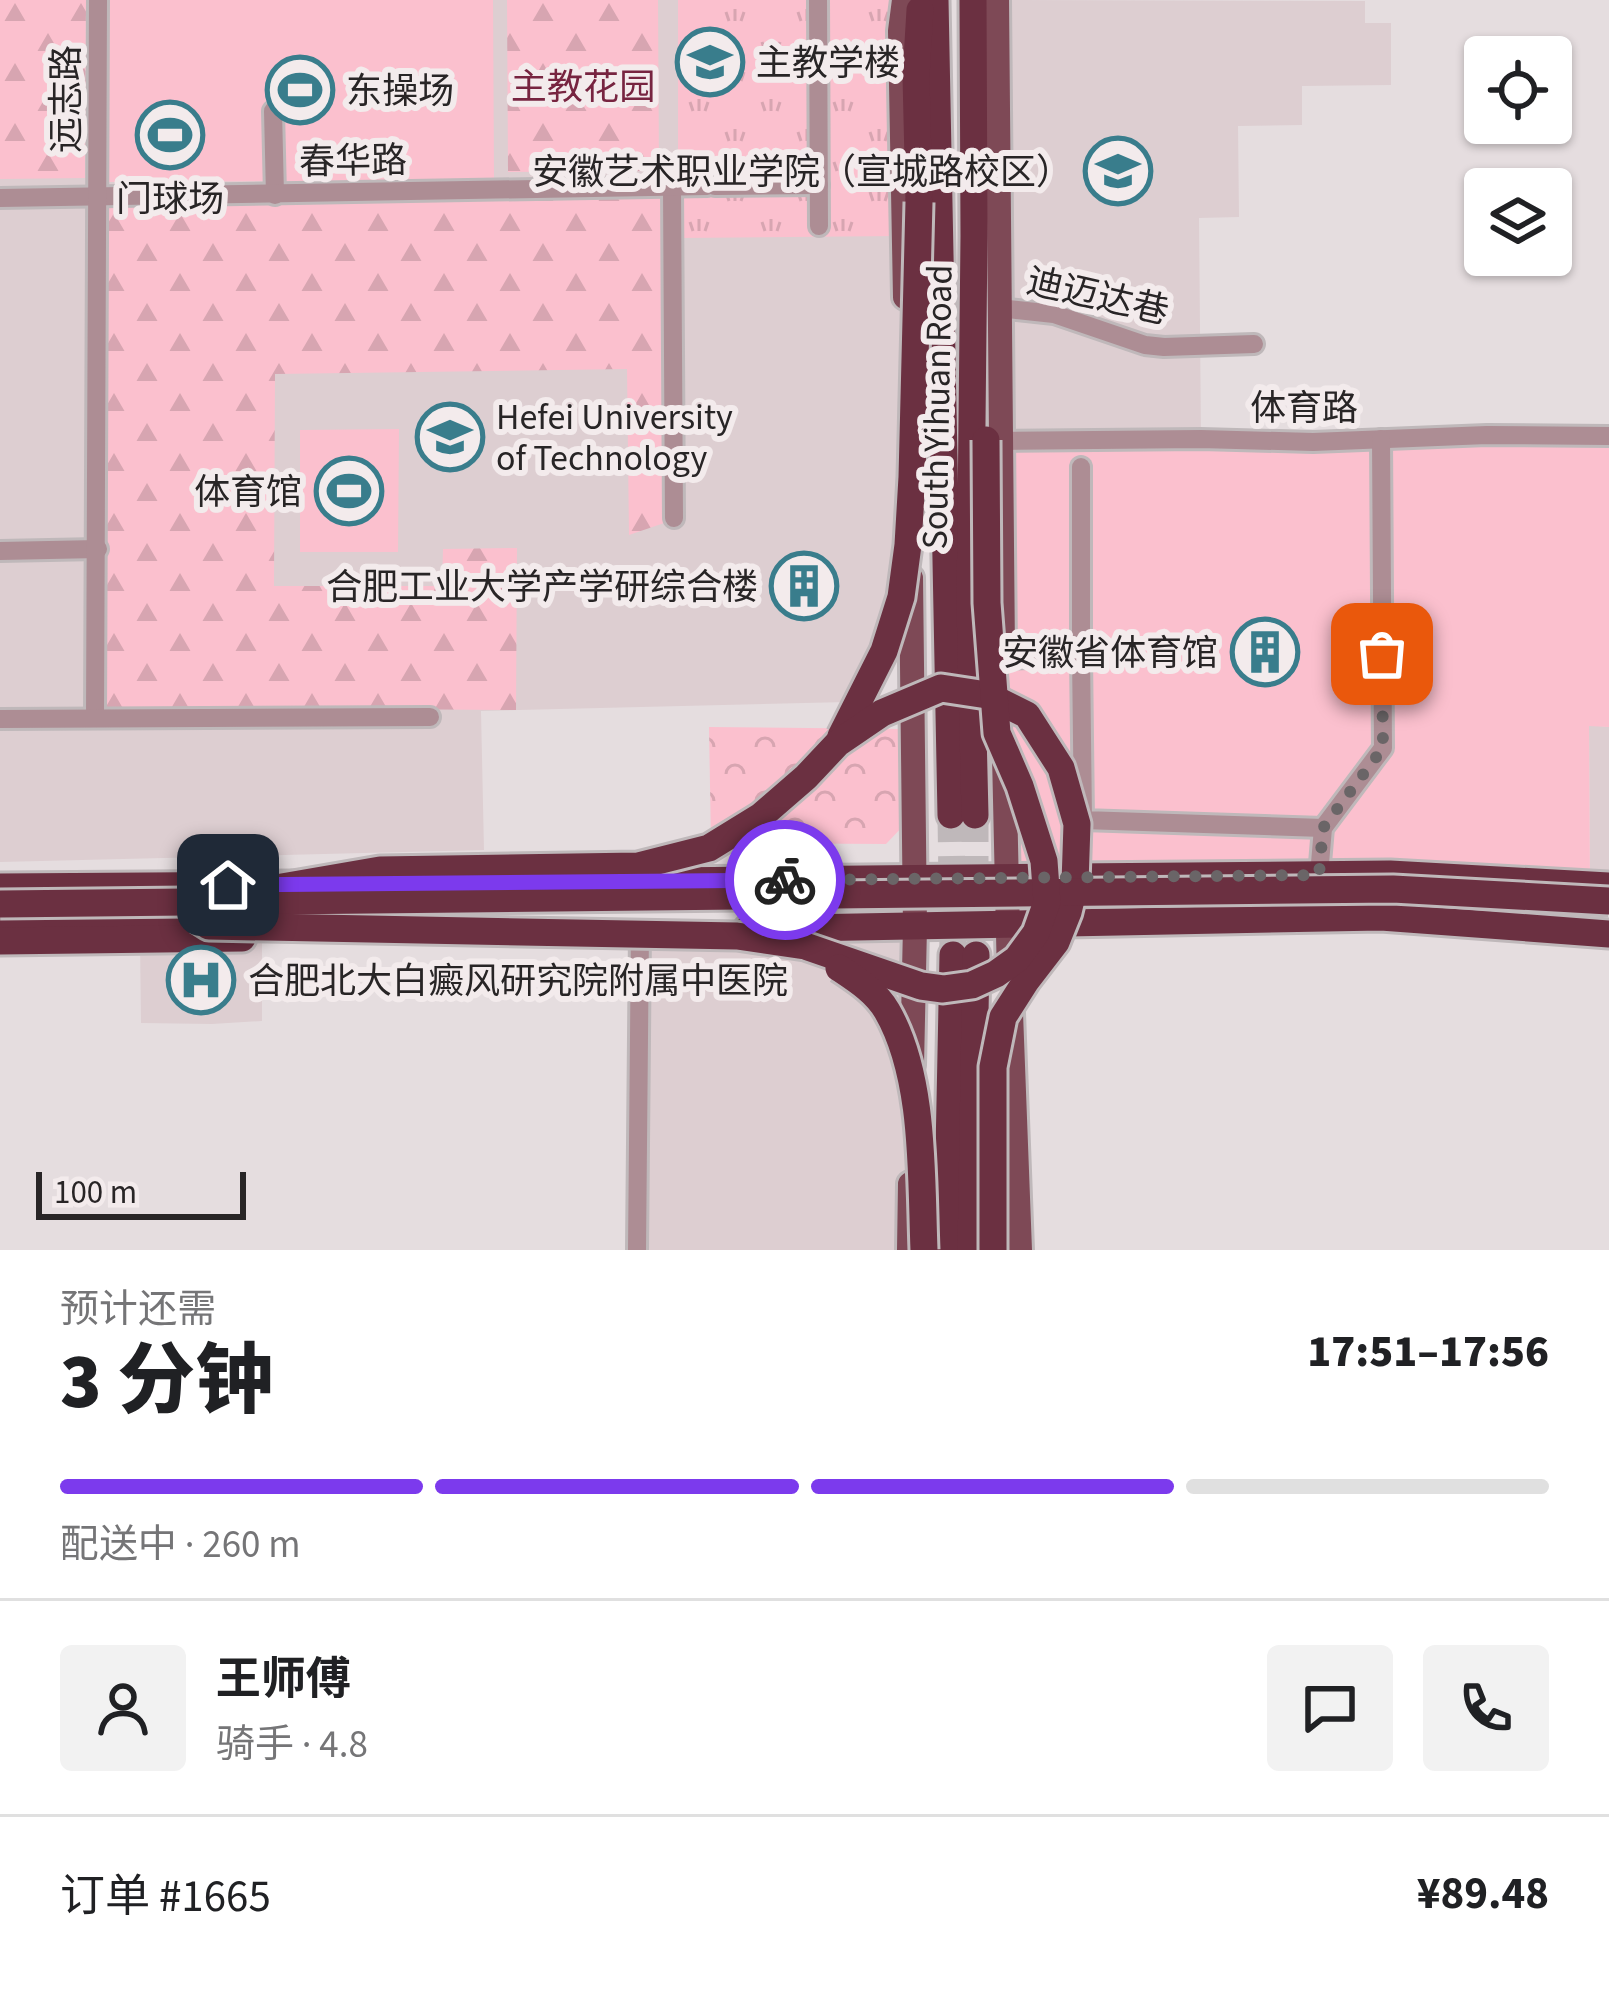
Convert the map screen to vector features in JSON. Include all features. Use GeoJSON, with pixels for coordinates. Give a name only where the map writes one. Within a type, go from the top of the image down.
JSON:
{"type":"FeatureCollection","features":[{"type":"Feature","properties":{"kind":"highway"},"geometry":{"type":"LineString","coordinates":[[838,742],[884,652],[901,598],[908,545],[920,202],[916,76],[922,0]]}},
{"type":"Feature","properties":{"kind":"highway","name":"South Yihuan Road"},"geometry":{"type":"LineString","coordinates":[[935,0],[963,815],[970,607],[973,0]]}},
{"type":"Feature","properties":{"kind":"highway"},"geometry":{"type":"LineString","coordinates":[[198,910],[208,926],[737,936],[805,946],[921,986],[943,989],[972,985],[1017,959],[1036,933],[1047,902],[1036,830],[997,733],[987,603],[993,441],[987,278],[974,236]]}},
{"type":"Feature","properties":{"kind":"highway"},"geometry":{"type":"LineString","coordinates":[[198,910],[380,870],[638,866],[709,848],[761,816],[838,742],[882,712],[941,688],[987,694],[1027,715],[1061,768],[1077,824],[1076,883],[1068,912],[1056,942],[1003,1018],[993,1066],[993,1250]]}},
{"type":"Feature","properties":{"kind":"highway"},"geometry":{"type":"LineString","coordinates":[[0,887],[1390,874],[1609,886]]}},
{"type":"Feature","properties":{"kind":"highway"},"geometry":{"type":"LineString","coordinates":[[0,921],[198,910],[1393,889],[1609,902]]}},
{"type":"Feature","properties":{"kind":"highway"},"geometry":{"type":"LineString","coordinates":[[0,904],[198,910],[1385,903],[1609,920]]}},
{"type":"Feature","properties":{"kind":"highway"},"geometry":{"type":"LineString","coordinates":[[0,941],[1382,917],[1609,934]]}},
{"type":"Feature","properties":{"kind":"highway"},"geometry":{"type":"LineString","coordinates":[[805,946],[866,985],[886,1009],[904,1049],[915,1106],[924,1250]]}},
{"type":"Feature","properties":{"kind":"highway"},"geometry":{"type":"LineString","coordinates":[[947,1250],[964,955],[971,1250]]}},
{"type":"Feature","properties":{"kind":"main road"},"geometry":{"type":"LineString","coordinates":[[904,0],[900,31],[915,926],[909,1250]]}},
{"type":"Feature","properties":{"kind":"main road"},"geometry":{"type":"LineString","coordinates":[[998,0],[999,308],[993,441],[1019,1250]]}},
{"type":"Feature","properties":{"kind":"street","name":"远志路"},"geometry":{"type":"LineString","coordinates":[[95,718],[98,0]]}},
{"type":"Feature","properties":{"kind":"street"},"geometry":{"type":"LineString","coordinates":[[818,0],[819,226]]}},
{"type":"Feature","properties":{"kind":"street"},"geometry":{"type":"LineString","coordinates":[[273,111],[275,194]]}},
{"type":"Feature","properties":{"kind":"street","name":"春华路"},"geometry":{"type":"LineString","coordinates":[[0,198],[819,185]]}},
{"type":"Feature","properties":{"kind":"street"},"geometry":{"type":"LineString","coordinates":[[672,188],[674,518]]}},
{"type":"Feature","properties":{"kind":"street","name":"迪迈达巷"},"geometry":{"type":"LineString","coordinates":[[999,308],[1054,314],[1145,345],[1254,344]]}},
{"type":"Feature","properties":{"kind":"street","name":"体育路"},"geometry":{"type":"LineString","coordinates":[[993,441],[1609,436]]}},
{"type":"Feature","properties":{"kind":"street"},"geometry":{"type":"LineString","coordinates":[[1319,875],[1323,828],[1383,748],[1381,439]]}},
{"type":"Feature","properties":{"kind":"street"},"geometry":{"type":"LineString","coordinates":[[1082,467],[1083,820],[1323,828]]}},
{"type":"Feature","properties":{"kind":"street"},"geometry":{"type":"LineString","coordinates":[[0,551],[98,549]]}},
{"type":"Feature","properties":{"kind":"street"},"geometry":{"type":"LineString","coordinates":[[1003,658],[1081,656]]}},
{"type":"Feature","properties":{"kind":"street"},"geometry":{"type":"LineString","coordinates":[[0,719],[430,717]]}},
{"type":"Feature","properties":{"kind":"street"},"geometry":{"type":"LineString","coordinates":[[637,1250],[640,932]]}},
{"type":"Feature","properties":{"kind":"shaded area","name":"Hefei University of Technology"},"geometry":{"type":"Polygon","coordinates":[[[0,0],[899,0],[901,632],[847,702],[481,711],[484,850],[0,862],[0,0]]]}},
{"type":"Feature","properties":{"kind":"shaded area","name":"安徽艺术职业学院（宣城路校区）"},"geometry":{"type":"Polygon","coordinates":[[[997,0],[1365,1],[1365,23],[1391,23],[1391,85],[1302,86],[1302,125],[1238,126],[1239,217],[1199,218],[1201,439],[1000,441],[997,0]]]}},
{"type":"Feature","properties":{"kind":"shaded area"},"geometry":{"type":"Polygon","coordinates":[[[1589,725],[1609,727],[1609,886],[1590,885],[1589,725]]]}},
{"type":"Feature","properties":{"kind":"shaded area"},"geometry":{"type":"Polygon","coordinates":[[[915,926],[909,1250],[637,1250],[640,931],[915,926]]]}},
{"type":"Feature","properties":{"kind":"shaded area","name":"合肥北大白癜风研究院附属中医院"},"geometry":{"type":"Polygon","coordinates":[[[262,937],[262,1021],[141,1023],[140,939],[262,937]]]}},
{"type":"Feature","properties":{"kind":"green space"},"geometry":{"type":"Polygon","coordinates":[[[0,0],[86,0],[85,178],[0,179],[0,0]]]}},
{"type":"Feature","properties":{"kind":"green space","name":"东操场"},"geometry":{"type":"Polygon","coordinates":[[[106,0],[493,0],[494,180],[106,182],[106,0]]]}},
{"type":"Feature","properties":{"kind":"green space","name":"主教花园"},"geometry":{"type":"Polygon","coordinates":[[[507,0],[658,0],[659,171],[508,172],[507,0]]]}},
{"type":"Feature","properties":{"kind":"green space"},"geometry":{"type":"Polygon","coordinates":[[[678,0],[899,0],[900,236],[678,238],[678,0]]]}},
{"type":"Feature","properties":{"kind":"green space"},"geometry":{"type":"Polygon","coordinates":[[[672,188],[670,521],[629,535],[627,369],[275,374],[274,586],[442,586],[443,549],[517,548],[516,710],[96,707],[98,197],[672,188]]]}},
{"type":"Feature","properties":{"kind":"green space","name":"体育馆"},"geometry":{"type":"Polygon","coordinates":[[[399,429],[398,552],[300,552],[300,430],[399,429]]]}},
{"type":"Feature","properties":{"kind":"green space"},"geometry":{"type":"Polygon","coordinates":[[[1609,436],[1609,727],[1589,726],[1590,885],[1007,878],[1000,441],[1609,436]]]}},
{"type":"Feature","properties":{"kind":"green space"},"geometry":{"type":"Polygon","coordinates":[[[709,727],[904,729],[907,822],[886,844],[711,843],[709,727]]]}},
{"type":"Feature","properties":{"kind":"tunnel"},"geometry":{"type":"LineString","coordinates":[[951,815],[953,955]]}},
{"type":"Feature","properties":{"kind":"tunnel"},"geometry":{"type":"LineString","coordinates":[[975,815],[975,897]]}},
{"type":"Feature","properties":{"kind":"way so far"},"geometry":{"type":"LineString","coordinates":[[785,880],[1319,875],[1323,828],[1383,748],[1382,654]]}},
{"type":"Feature","properties":{"kind":"place","name":"主教学楼"},"geometry":{"type":"Point","coordinates":[710,62]}},
{"type":"Feature","properties":{"kind":"place","name":"东操场"},"geometry":{"type":"Point","coordinates":[300,90]}},
{"type":"Feature","properties":{"kind":"place","name":"门球场"},"geometry":{"type":"Point","coordinates":[170,135]}},
{"type":"Feature","properties":{"kind":"place","name":"安徽艺术职业学院（宣城路校区）"},"geometry":{"type":"Point","coordinates":[1118,171]}},
{"type":"Feature","properties":{"kind":"place","name":"Hefei University of Technology"},"geometry":{"type":"Point","coordinates":[450,437]}},
{"type":"Feature","properties":{"kind":"place","name":"体育馆"},"geometry":{"type":"Point","coordinates":[349,491]}},
{"type":"Feature","properties":{"kind":"place","name":"合肥工业大学产学研综合楼"},"geometry":{"type":"Point","coordinates":[804,586]}},
{"type":"Feature","properties":{"kind":"place","name":"安徽省体育馆"},"geometry":{"type":"Point","coordinates":[1265,652]}},
{"type":"Feature","properties":{"kind":"place","name":"合肥北大白癜风研究院附属中医院"},"geometry":{"type":"Point","coordinates":[201,980]}},
{"type":"Feature","properties":{"kind":"route"},"geometry":{"type":"LineString","coordinates":[[228,885],[785,880]]}}]}
